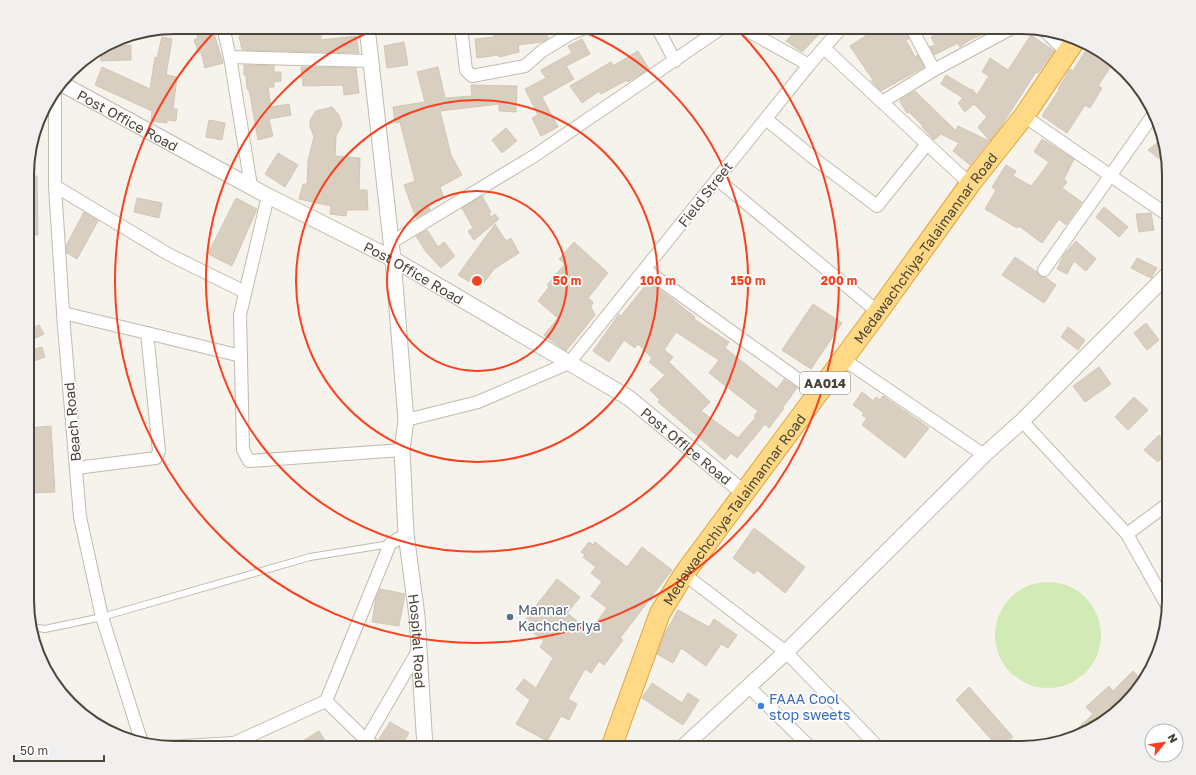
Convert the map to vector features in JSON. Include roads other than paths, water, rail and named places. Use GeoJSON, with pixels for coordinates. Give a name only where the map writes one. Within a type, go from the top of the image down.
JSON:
{"type":"FeatureCollection","features":[{"type":"Feature","properties":{"kind":"highway","name":"Medawachchiya-Talaimannar Road"},"geometry":{"type":"LineString","coordinates":[[614,741],[660,613],[684,574],[878,312],[970,184],[1024,116],[1071,46]]}},
{"type":"Feature","properties":{"kind":"street"},"geometry":{"type":"LineString","coordinates":[[225,34],[230,57],[251,186]]}},
{"type":"Feature","properties":{"kind":"street","name":"Hospital Road"},"geometry":{"type":"LineString","coordinates":[[368,34],[392,242],[406,420],[402,450],[406,534],[417,616],[425,741]]}},
{"type":"Feature","properties":{"kind":"street"},"geometry":{"type":"LineString","coordinates":[[462,34],[466,70],[472,76],[525,66],[542,51],[570,34]]}},
{"type":"Feature","properties":{"kind":"street"},"geometry":{"type":"LineString","coordinates":[[661,34],[675,61]]}},
{"type":"Feature","properties":{"kind":"street"},"geometry":{"type":"LineString","coordinates":[[392,242],[534,156],[713,34]]}},
{"type":"Feature","properties":{"kind":"street"},"geometry":{"type":"LineString","coordinates":[[754,34],[809,65]]}},
{"type":"Feature","properties":{"kind":"street","name":"Field Street"},"geometry":{"type":"LineString","coordinates":[[569,362],[646,270],[717,179],[809,65],[836,34]]}},
{"type":"Feature","properties":{"kind":"street"},"geometry":{"type":"LineString","coordinates":[[915,34],[934,70]]}},
{"type":"Feature","properties":{"kind":"street"},"geometry":{"type":"LineString","coordinates":[[882,102],[934,70],[1001,34]]}},
{"type":"Feature","properties":{"kind":"street"},"geometry":{"type":"LineString","coordinates":[[1061,40],[1071,46]]}},
{"type":"Feature","properties":{"kind":"street"},"geometry":{"type":"LineString","coordinates":[[824,48],[970,184]]}},
{"type":"Feature","properties":{"kind":"street"},"geometry":{"type":"LineString","coordinates":[[230,57],[370,61]]}},
{"type":"Feature","properties":{"kind":"street","name":"Post Office Road"},"geometry":{"type":"LineString","coordinates":[[66,86],[268,196],[393,259],[629,398],[744,493]]}},
{"type":"Feature","properties":{"kind":"street","name":"Beach Road"},"geometry":{"type":"LineString","coordinates":[[54,103],[55,186],[63,313],[80,517],[102,617],[140,736]]}},
{"type":"Feature","properties":{"kind":"street"},"geometry":{"type":"LineString","coordinates":[[1024,116],[1162,211]]}},
{"type":"Feature","properties":{"kind":"street"},"geometry":{"type":"LineString","coordinates":[[766,119],[816,160],[877,206],[927,144]]}},
{"type":"Feature","properties":{"kind":"street"},"geometry":{"type":"LineString","coordinates":[[1044,270],[1150,119]]}},
{"type":"Feature","properties":{"kind":"street"},"geometry":{"type":"LineString","coordinates":[[717,179],[878,312]]}},
{"type":"Feature","properties":{"kind":"street"},"geometry":{"type":"LineString","coordinates":[[55,186],[168,254],[245,292]]}},
{"type":"Feature","properties":{"kind":"street"},"geometry":{"type":"LineString","coordinates":[[268,196],[240,316],[243,450],[249,462],[402,450]]}},
{"type":"Feature","properties":{"kind":"street"},"geometry":{"type":"LineString","coordinates":[[646,270],[817,393]]}},
{"type":"Feature","properties":{"kind":"street"},"geometry":{"type":"LineString","coordinates":[[690,741],[786,652],[984,455],[1022,421],[1162,280]]}},
{"type":"Feature","properties":{"kind":"street"},"geometry":{"type":"LineString","coordinates":[[63,313],[147,332],[241,356]]}},
{"type":"Feature","properties":{"kind":"street"},"geometry":{"type":"LineString","coordinates":[[76,468],[156,458],[159,451],[147,332]]}},
{"type":"Feature","properties":{"kind":"street"},"geometry":{"type":"LineString","coordinates":[[843,359],[984,455]]}},
{"type":"Feature","properties":{"kind":"street"},"geometry":{"type":"LineString","coordinates":[[406,420],[478,402],[569,362]]}},
{"type":"Feature","properties":{"kind":"street"},"geometry":{"type":"LineString","coordinates":[[1022,421],[1127,534],[1162,596]]}},
{"type":"Feature","properties":{"kind":"street"},"geometry":{"type":"LineString","coordinates":[[1127,534],[1162,508]]}},
{"type":"Feature","properties":{"kind":"street"},"geometry":{"type":"LineString","coordinates":[[245,741],[326,701],[390,544],[406,534]]}},
{"type":"Feature","properties":{"kind":"street"},"geometry":{"type":"LineString","coordinates":[[684,574],[786,652],[872,741]]}},
{"type":"Feature","properties":{"kind":"street"},"geometry":{"type":"LineString","coordinates":[[365,741],[419,649]]}},
{"type":"Feature","properties":{"kind":"street"},"geometry":{"type":"LineString","coordinates":[[749,687],[804,741]]}},
{"type":"Feature","properties":{"kind":"street"},"geometry":{"type":"LineString","coordinates":[[326,701],[360,741]]}},
{"type":"Feature","properties":{"kind":"lane"},"geometry":{"type":"LineString","coordinates":[[37,628],[45,629],[102,617],[310,557],[390,544]]}},
{"type":"Feature","properties":{"kind":"place","name":"Mannar Kachcheriya"},"geometry":{"type":"Point","coordinates":[510,617]}},
{"type":"Feature","properties":{"kind":"place","name":"FAAA Cool stop sweets"},"geometry":{"type":"Point","coordinates":[761,706]}}]}
